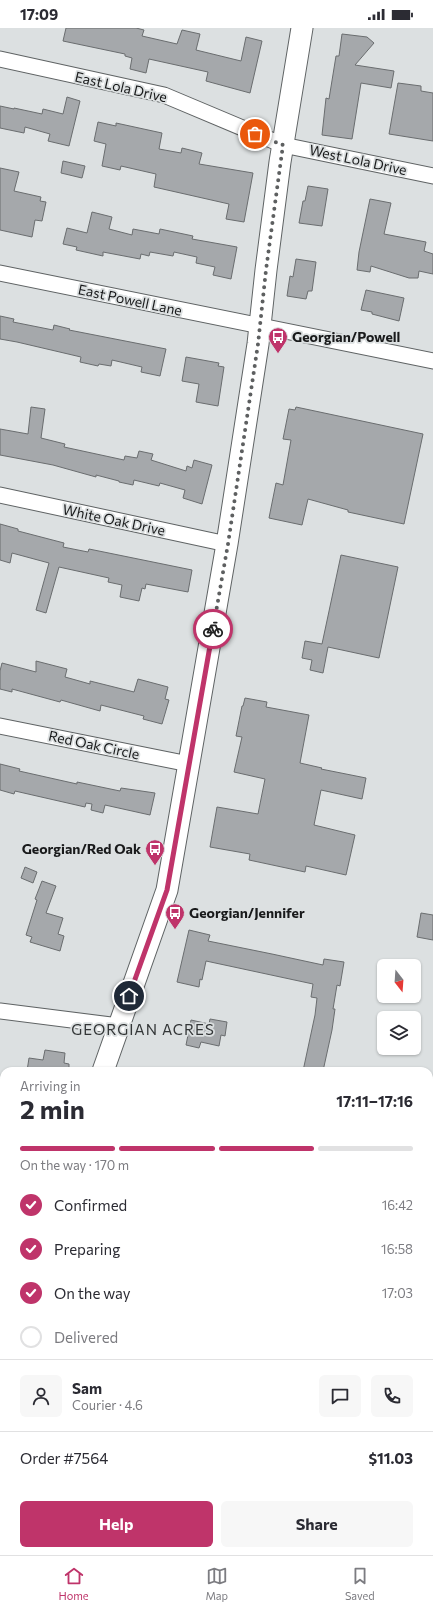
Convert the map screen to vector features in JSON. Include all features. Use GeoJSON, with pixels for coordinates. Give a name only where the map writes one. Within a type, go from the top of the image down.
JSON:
{"type":"FeatureCollection","features":[{"type":"Feature","properties":{"kind":"street"},"geometry":{"type":"LineString","coordinates":[[104,1067],[167,890],[228,544],[260,327],[283,145],[302,28]]}},
{"type":"Feature","properties":{"kind":"street","name":"East Lola Drive"},"geometry":{"type":"LineString","coordinates":[[0,59],[164,95],[283,145]]}},
{"type":"Feature","properties":{"kind":"street","name":"West Lola Drive"},"geometry":{"type":"LineString","coordinates":[[283,145],[433,176]]}},
{"type":"Feature","properties":{"kind":"street","name":"East Powell Lane"},"geometry":{"type":"LineString","coordinates":[[0,273],[433,361]]}},
{"type":"Feature","properties":{"kind":"street","name":"White Oak Drive"},"geometry":{"type":"LineString","coordinates":[[0,495],[228,544]]}},
{"type":"Feature","properties":{"kind":"street","name":"Red Oak Circle"},"geometry":{"type":"LineString","coordinates":[[0,726],[189,764]]}},
{"type":"Feature","properties":{"kind":"street"},"geometry":{"type":"LineString","coordinates":[[0,1011],[119,1026]]}},
{"type":"Feature","properties":{"kind":"building"},"geometry":{"type":"Polygon","coordinates":[[[66,28],[136,28],[144,30],[142,36],[177,44],[182,30],[200,34],[196,50],[241,61],[246,37],[262,41],[250,93],[206,81],[208,72],[149,59],[146,73],[130,69],[132,58],[125,56],[125,54],[63,41],[66,28]]]}},
{"type":"Feature","properties":{"kind":"building"},"geometry":{"type":"Polygon","coordinates":[[[342,34],[367,37],[374,43],[355,65],[394,71],[391,88],[361,83],[352,139],[322,135],[326,98],[329,99],[336,56],[339,56],[342,34]]]}},
{"type":"Feature","properties":{"kind":"building"},"geometry":{"type":"Polygon","coordinates":[[[398,83],[421,86],[421,91],[433,93],[433,141],[389,134],[398,83]]]}},
{"type":"Feature","properties":{"kind":"building"},"geometry":{"type":"Polygon","coordinates":[[[67,97],[80,101],[69,146],[48,141],[50,134],[25,127],[24,133],[0,128],[0,106],[42,114],[43,109],[63,114],[67,97]]]}},
{"type":"Feature","properties":{"kind":"building"},"geometry":{"type":"Polygon","coordinates":[[[98,122],[116,126],[116,123],[162,133],[159,149],[181,153],[182,148],[202,153],[199,164],[253,173],[244,222],[226,219],[229,204],[154,187],[156,174],[121,166],[120,170],[102,166],[106,144],[94,141],[98,122]]]}},
{"type":"Feature","properties":{"kind":"building"},"geometry":{"type":"Polygon","coordinates":[[[63,161],[85,166],[82,178],[61,173],[63,161]]]}},
{"type":"Feature","properties":{"kind":"building"},"geometry":{"type":"Polygon","coordinates":[[[0,168],[19,172],[14,191],[41,197],[40,201],[46,202],[42,221],[35,220],[32,237],[0,230],[0,168]]]}},
{"type":"Feature","properties":{"kind":"building"},"geometry":{"type":"Polygon","coordinates":[[[308,186],[328,189],[322,226],[299,223],[303,201],[305,201],[308,186]]]}},
{"type":"Feature","properties":{"kind":"building"},"geometry":{"type":"Polygon","coordinates":[[[370,199],[391,203],[384,234],[426,242],[424,251],[433,254],[433,274],[419,271],[418,278],[409,278],[371,266],[370,272],[357,270],[359,252],[370,199]]]}},
{"type":"Feature","properties":{"kind":"building"},"geometry":{"type":"Polygon","coordinates":[[[92,212],[112,217],[109,229],[132,235],[133,229],[159,234],[160,229],[193,236],[192,239],[237,247],[231,279],[213,275],[215,267],[196,263],[197,257],[174,252],[173,256],[150,252],[149,256],[141,254],[140,259],[103,252],[103,256],[76,250],[77,247],[63,244],[67,228],[87,233],[92,212]]]}},
{"type":"Feature","properties":{"kind":"building"},"geometry":{"type":"Polygon","coordinates":[[[296,259],[316,262],[312,291],[308,291],[306,299],[287,296],[290,276],[293,277],[296,259]]]}},
{"type":"Feature","properties":{"kind":"building"},"geometry":{"type":"Polygon","coordinates":[[[366,290],[404,298],[399,321],[361,310],[366,290]]]}},
{"type":"Feature","properties":{"kind":"building"},"geometry":{"type":"Polygon","coordinates":[[[0,316],[14,319],[13,322],[53,330],[54,325],[70,329],[69,330],[166,349],[160,376],[141,372],[142,367],[112,360],[111,366],[99,364],[98,366],[80,362],[81,357],[0,339],[0,316]]]}},
{"type":"Feature","properties":{"kind":"building"},"geometry":{"type":"Polygon","coordinates":[[[186,357],[219,363],[218,366],[224,367],[218,406],[196,402],[199,384],[182,381],[186,357]]]}},
{"type":"Feature","properties":{"kind":"building"},"geometry":{"type":"Polygon","coordinates":[[[31,407],[45,409],[41,438],[65,444],[64,447],[124,460],[125,456],[137,458],[139,451],[153,454],[151,460],[186,471],[187,466],[192,468],[194,460],[212,465],[202,504],[183,498],[185,490],[160,483],[159,486],[134,480],[133,485],[96,475],[96,477],[53,465],[0,455],[0,429],[28,434],[31,407]]]}},
{"type":"Feature","properties":{"kind":"building"},"geometry":{"type":"Polygon","coordinates":[[[296,407],[423,434],[404,524],[348,512],[348,510],[308,499],[302,525],[269,518],[276,483],[283,485],[291,440],[283,439],[289,409],[295,410],[296,407]]]}},
{"type":"Feature","properties":{"kind":"building"},"geometry":{"type":"Polygon","coordinates":[[[0,524],[18,529],[18,531],[64,543],[63,547],[88,552],[89,549],[192,570],[188,592],[146,584],[145,589],[142,588],[139,601],[120,597],[122,585],[108,582],[109,578],[59,567],[46,613],[36,610],[49,563],[12,553],[10,563],[0,560],[0,524]]]}},
{"type":"Feature","properties":{"kind":"building"},"geometry":{"type":"Polygon","coordinates":[[[341,555],[398,567],[379,658],[328,647],[323,673],[310,670],[312,660],[302,658],[305,641],[322,644],[341,555]]]}},
{"type":"Feature","properties":{"kind":"building"},"geometry":{"type":"Polygon","coordinates":[[[36,661],[67,669],[65,677],[90,684],[90,681],[134,692],[138,679],[168,687],[165,699],[169,700],[162,724],[143,719],[144,716],[101,705],[100,711],[61,700],[60,702],[12,689],[12,692],[0,689],[0,671],[2,663],[36,672],[36,661]]]}},
{"type":"Feature","properties":{"kind":"building"},"geometry":{"type":"Polygon","coordinates":[[[245,698],[267,702],[266,707],[309,715],[300,763],[366,778],[362,799],[321,790],[314,825],[355,835],[346,875],[306,866],[305,872],[249,860],[250,854],[210,847],[217,807],[258,814],[265,779],[234,772],[242,737],[236,736],[245,698]]]}},
{"type":"Feature","properties":{"kind":"building"},"geometry":{"type":"Polygon","coordinates":[[[0,764],[20,769],[19,771],[77,784],[77,782],[120,791],[121,788],[155,793],[150,815],[105,805],[103,813],[91,810],[92,804],[86,803],[85,807],[15,791],[14,794],[0,790],[0,764]]]}},
{"type":"Feature","properties":{"kind":"building"},"geometry":{"type":"Polygon","coordinates":[[[25,867],[37,872],[33,883],[21,878],[25,867]]]}},
{"type":"Feature","properties":{"kind":"building"},"geometry":{"type":"Polygon","coordinates":[[[42,881],[56,886],[46,913],[63,918],[58,934],[64,936],[60,951],[30,942],[32,937],[26,935],[37,900],[35,899],[42,881]]]}},
{"type":"Feature","properties":{"kind":"building"},"geometry":{"type":"Polygon","coordinates":[[[421,913],[433,915],[433,940],[417,937],[421,913]]]}},
{"type":"Feature","properties":{"kind":"building"},"geometry":{"type":"Polygon","coordinates":[[[189,930],[210,935],[208,941],[323,965],[324,959],[344,962],[340,986],[337,985],[333,1009],[335,1009],[332,1030],[324,1067],[304,1067],[315,1015],[317,998],[311,997],[313,984],[206,961],[199,987],[177,982],[189,930]]]}},
{"type":"Feature","properties":{"kind":"building"},"geometry":{"type":"Polygon","coordinates":[[[210,1019],[227,1022],[225,1036],[221,1035],[219,1046],[201,1042],[199,1048],[186,1045],[191,1020],[209,1024],[210,1019]]]}},
{"type":"Feature","properties":{"kind":"building"},"geometry":{"type":"Polygon","coordinates":[[[45,1050],[65,1053],[64,1063],[69,1064],[69,1067],[28,1067],[29,1058],[43,1060],[45,1050]]]}},
{"type":"Feature","properties":{"kind":"way so far"},"geometry":{"type":"LineString","coordinates":[[213,629],[228,544],[258,344],[266,270],[283,145],[255,134]]}},
{"type":"Feature","properties":{"kind":"place","name":"Georgian/Powell"},"geometry":{"type":"Point","coordinates":[278,354]}},
{"type":"Feature","properties":{"kind":"place","name":"Georgian/Red Oak"},"geometry":{"type":"Point","coordinates":[155,866]}},
{"type":"Feature","properties":{"kind":"place","name":"Georgian/Jennifer"},"geometry":{"type":"Point","coordinates":[175,930]}},
{"type":"Feature","properties":{"kind":"district","name":"GEORGIAN ACRES"},"geometry":{"type":"Point","coordinates":[143,1030]}},
{"type":"Feature","properties":{"kind":"route"},"geometry":{"type":"LineString","coordinates":[[129,996],[167,890],[213,629]]}}]}
